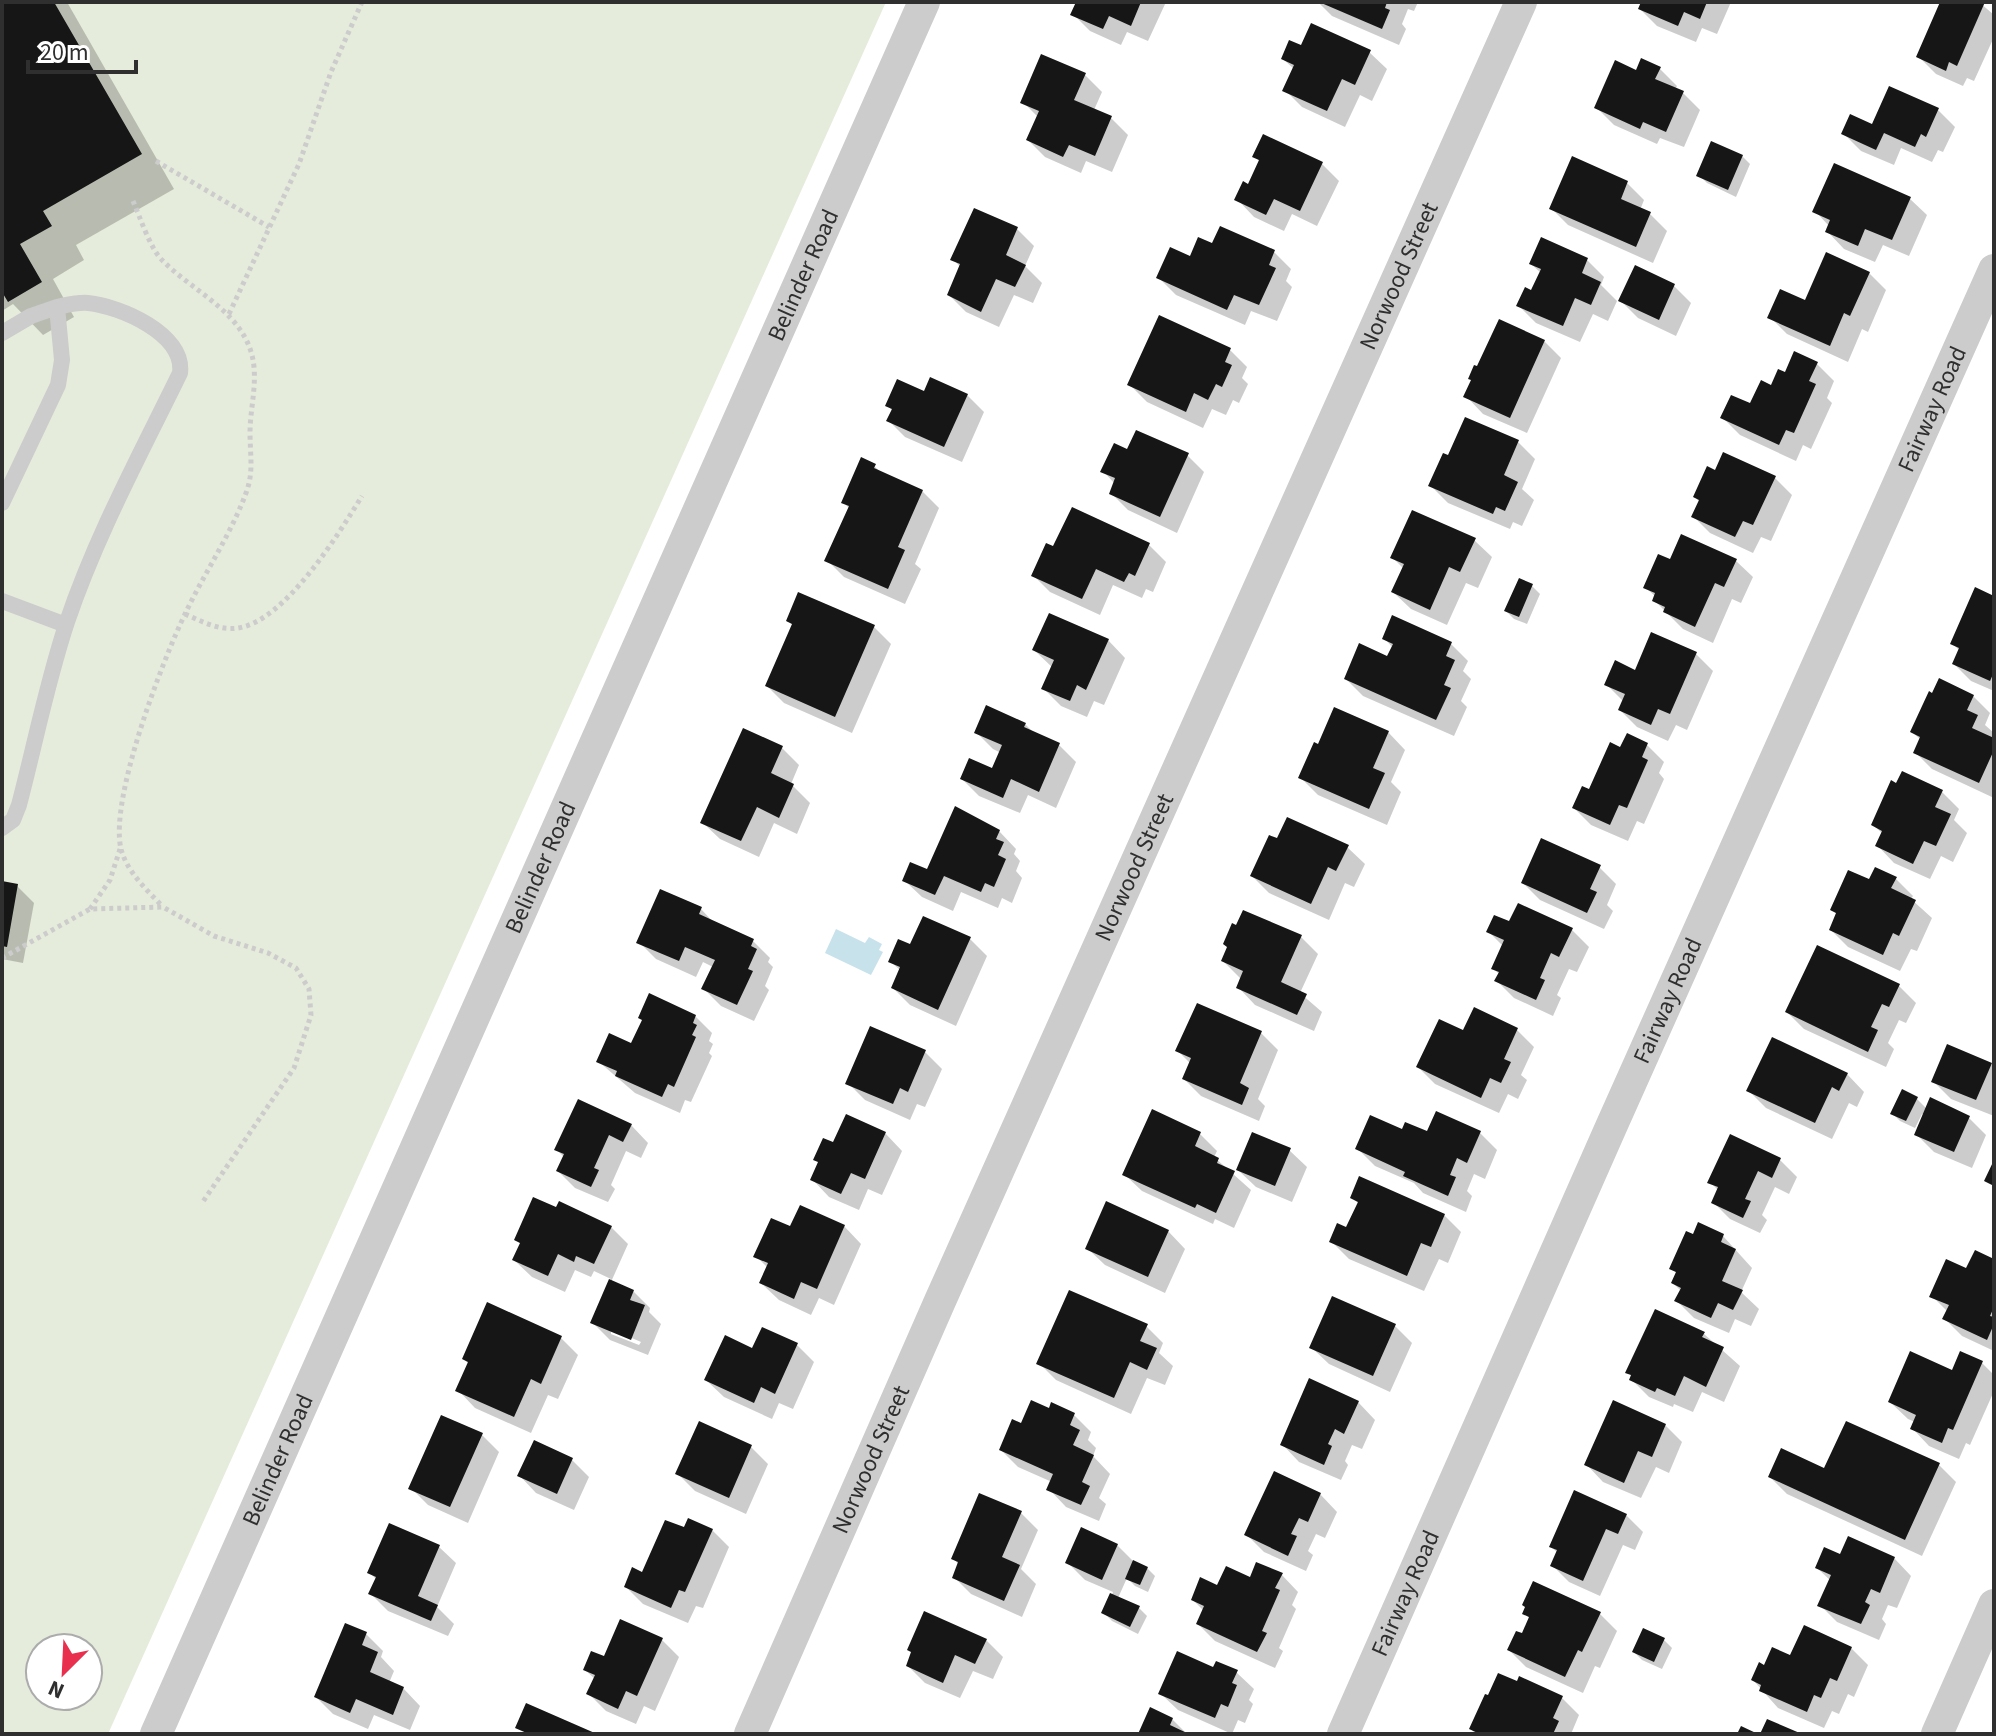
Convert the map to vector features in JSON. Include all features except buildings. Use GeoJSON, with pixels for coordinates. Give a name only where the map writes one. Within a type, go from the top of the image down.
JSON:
{"type":"FeatureCollection","features":[{"type":"Feature","properties":{"kind":"street","name":"Belinder Road"},"geometry":{"type":"LineString","coordinates":[[156,1734],[924,2]]}},
{"type":"Feature","properties":{"kind":"street","name":"Norwood Street"},"geometry":{"type":"LineString","coordinates":[[750,1734],[940,1301],[1521,2]]}},
{"type":"Feature","properties":{"kind":"street","name":"Fairway Road"},"geometry":{"type":"LineString","coordinates":[[1343,1734],[1994,270]]}},
{"type":"Feature","properties":{"kind":"street"},"geometry":{"type":"LineString","coordinates":[[1937,1734],[1994,1605]]}},
{"type":"Feature","properties":{"kind":"lane"},"geometry":{"type":"LineString","coordinates":[[2,333],[31,316],[84,302],[126,313],[166,338],[182,362],[180,373],[114,508],[66,625],[19,805],[13,820],[2,828]]}},
{"type":"Feature","properties":{"kind":"lane"},"geometry":{"type":"LineString","coordinates":[[2,503],[58,385],[62,360],[57,307]]}},
{"type":"Feature","properties":{"kind":"lane"},"geometry":{"type":"LineString","coordinates":[[2,601],[66,625]]}},
{"type":"Feature","properties":{"kind":"path"},"geometry":{"type":"LineString","coordinates":[[229,314],[299,164],[331,72],[362,2]]}},
{"type":"Feature","properties":{"kind":"path"},"geometry":{"type":"LineString","coordinates":[[156,161],[269,227]]}},
{"type":"Feature","properties":{"kind":"path"},"geometry":{"type":"LineString","coordinates":[[2,958],[90,909],[110,880],[121,848],[121,802],[130,762],[163,665],[246,493],[253,470],[250,431],[255,393],[254,364],[245,337],[229,314],[160,258],[133,201]]}},
{"type":"Feature","properties":{"kind":"path"},"geometry":{"type":"LineString","coordinates":[[185,614],[209,625],[236,629],[261,621],[292,593],[338,535],[362,496]]}},
{"type":"Feature","properties":{"kind":"path"},"geometry":{"type":"LineString","coordinates":[[121,848],[135,878],[163,907],[214,936],[268,953],[296,968],[309,989],[311,1015],[294,1068],[202,1203]]}},
{"type":"Feature","properties":{"kind":"path"},"geometry":{"type":"LineString","coordinates":[[90,909],[163,907]]}},
{"type":"Feature","properties":{"kind":"green space"},"geometry":{"type":"Polygon","coordinates":[[[2,2],[886,2],[108,1734],[2,1734],[2,2]]]}},
{"type":"Feature","properties":{"kind":"water"},"geometry":{"type":"Polygon","coordinates":[[[836,929],[865,943],[869,937],[882,944],[879,950],[883,952],[871,975],[825,953],[836,929]]]}}]}
